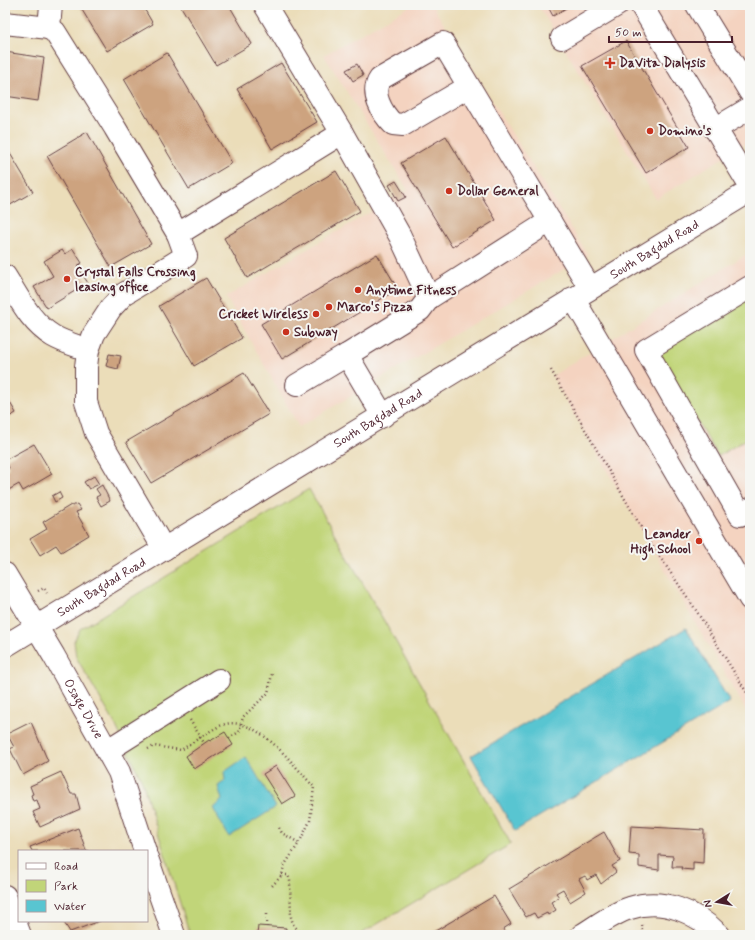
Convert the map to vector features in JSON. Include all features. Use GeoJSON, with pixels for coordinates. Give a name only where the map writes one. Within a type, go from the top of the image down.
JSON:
{"type":"FeatureCollection","features":[{"type":"Feature","properties":{"kind":"main road"},"geometry":{"type":"LineString","coordinates":[[49,28],[51,5]]}},
{"type":"Feature","properties":{"kind":"main road"},"geometry":{"type":"LineString","coordinates":[[265,5],[342,133],[400,236],[429,298]]}},
{"type":"Feature","properties":{"kind":"main road"},"geometry":{"type":"LineString","coordinates":[[562,38],[617,5]]}},
{"type":"Feature","properties":{"kind":"main road"},"geometry":{"type":"LineString","coordinates":[[641,5],[750,186]]}},
{"type":"Feature","properties":{"kind":"main road"},"geometry":{"type":"LineString","coordinates":[[697,5],[750,92]]}},
{"type":"Feature","properties":{"kind":"main road"},"geometry":{"type":"LineString","coordinates":[[5,23],[49,28],[55,32],[115,128],[178,234],[186,256],[124,294],[100,322],[88,350],[85,389],[86,402],[96,433],[164,550]]}},
{"type":"Feature","properties":{"kind":"main road"},"geometry":{"type":"LineString","coordinates":[[468,87],[550,221],[581,293],[712,533],[750,599]]}},
{"type":"Feature","properties":{"kind":"main road"},"geometry":{"type":"LineString","coordinates":[[715,129],[750,108]]}},
{"type":"Feature","properties":{"kind":"main road"},"geometry":{"type":"LineString","coordinates":[[178,234],[342,133]]}},
{"type":"Feature","properties":{"kind":"main road","name":"South Bagdad Road"},"geometry":{"type":"LineString","coordinates":[[5,646],[750,191]]}},
{"type":"Feature","properties":{"kind":"main road"},"geometry":{"type":"LineString","coordinates":[[297,385],[420,310],[429,298],[550,221]]}},
{"type":"Feature","properties":{"kind":"main road"},"geometry":{"type":"LineString","coordinates":[[5,276],[26,309],[40,326],[54,337],[88,350]]}},
{"type":"Feature","properties":{"kind":"main road"},"geometry":{"type":"LineString","coordinates":[[712,533],[745,512],[646,350],[750,287]]}},
{"type":"Feature","properties":{"kind":"main road"},"geometry":{"type":"LineString","coordinates":[[346,355],[383,416]]}},
{"type":"Feature","properties":{"kind":"main road","name":"Osage Drive"},"geometry":{"type":"LineString","coordinates":[[5,574],[108,750],[127,792],[145,850]]}},
{"type":"Feature","properties":{"kind":"main road"},"geometry":{"type":"LineString","coordinates":[[108,750],[219,680]]}},
{"type":"Feature","properties":{"kind":"main road"},"geometry":{"type":"LineString","coordinates":[[148,861],[174,935]]}},
{"type":"Feature","properties":{"kind":"main road"},"geometry":{"type":"LineString","coordinates":[[5,896],[20,935]]}},
{"type":"Feature","properties":{"kind":"main road"},"geometry":{"type":"LineString","coordinates":[[582,935],[629,908],[645,904],[663,904],[696,916],[719,935]]}},
{"type":"Feature","properties":{"kind":"path"},"geometry":{"type":"LineString","coordinates":[[551,370],[649,541],[694,607],[750,698]]}},
{"type":"Feature","properties":{"kind":"path"},"geometry":{"type":"LineString","coordinates":[[37,592],[44,588],[47,593]]}},
{"type":"Feature","properties":{"kind":"path"},"geometry":{"type":"LineString","coordinates":[[229,738],[239,732],[243,717],[268,693],[272,674]]}},
{"type":"Feature","properties":{"kind":"path"},"geometry":{"type":"LineString","coordinates":[[147,749],[154,746],[181,750],[223,725],[242,725],[266,737],[314,787],[310,821],[299,843],[284,866],[282,875],[272,886]]}},
{"type":"Feature","properties":{"kind":"path"},"geometry":{"type":"LineString","coordinates":[[202,738],[204,743]]}},
{"type":"Feature","properties":{"kind":"path"},"geometry":{"type":"LineString","coordinates":[[279,828],[282,833],[299,843]]}},
{"type":"Feature","properties":{"kind":"path"},"geometry":{"type":"LineString","coordinates":[[282,875],[288,875],[290,880],[291,917],[293,924],[302,935]]}},
{"type":"Feature","properties":{"kind":"path"},"geometry":{"type":"LineString","coordinates":[[266,927],[267,912]]}},
{"type":"Feature","properties":{"kind":"shaded area"},"geometry":{"type":"Polygon","coordinates":[[[412,5],[432,5],[588,255],[299,427],[226,297],[408,190],[324,55],[412,5]]]}},
{"type":"Feature","properties":{"kind":"shaded area"},"geometry":{"type":"Polygon","coordinates":[[[538,5],[750,5],[750,141],[656,199],[538,5]]]}},
{"type":"Feature","properties":{"kind":"shaded area","name":"Leander High School"},"geometry":{"type":"Polygon","coordinates":[[[750,252],[750,717],[552,376],[750,252]]]}},
{"type":"Feature","properties":{"kind":"green space"},"geometry":{"type":"Polygon","coordinates":[[[750,295],[750,437],[718,456],[655,352],[750,295]]]}},
{"type":"Feature","properties":{"kind":"green space"},"geometry":{"type":"Polygon","coordinates":[[[309,489],[511,844],[359,935],[190,935],[142,781],[115,724],[76,657],[74,641],[80,629],[309,489]]]}},
{"type":"Feature","properties":{"kind":"water"},"geometry":{"type":"Polygon","coordinates":[[[686,628],[730,702],[515,831],[471,756],[686,628]]]}},
{"type":"Feature","properties":{"kind":"water"},"geometry":{"type":"Polygon","coordinates":[[[246,757],[276,807],[229,837],[213,808],[222,800],[218,786],[225,781],[224,772],[246,757]]]}},
{"type":"Feature","properties":{"kind":"building"},"geometry":{"type":"Polygon","coordinates":[[[79,5],[142,5],[153,24],[107,51],[79,5]]]}},
{"type":"Feature","properties":{"kind":"building"},"geometry":{"type":"Polygon","coordinates":[[[180,5],[229,5],[252,44],[216,65],[180,5]]]}},
{"type":"Feature","properties":{"kind":"building"},"geometry":{"type":"Polygon","coordinates":[[[547,5],[571,5],[553,16],[547,5]]]}},
{"type":"Feature","properties":{"kind":"building"},"geometry":{"type":"Polygon","coordinates":[[[626,41],[689,147],[646,173],[582,66],[626,41]]]}},
{"type":"Feature","properties":{"kind":"building"},"geometry":{"type":"Polygon","coordinates":[[[5,52],[44,58],[38,101],[5,96],[5,52]]]}},
{"type":"Feature","properties":{"kind":"building"},"geometry":{"type":"Polygon","coordinates":[[[167,53],[232,163],[189,189],[124,79],[167,53]]]}},
{"type":"Feature","properties":{"kind":"building"},"geometry":{"type":"Polygon","coordinates":[[[281,63],[317,122],[272,149],[237,89],[281,63]]]}},
{"type":"Feature","properties":{"kind":"building"},"geometry":{"type":"Polygon","coordinates":[[[357,64],[363,75],[353,81],[346,70],[357,64]]]}},
{"type":"Feature","properties":{"kind":"building"},"geometry":{"type":"Polygon","coordinates":[[[87,132],[151,244],[111,267],[47,156],[87,132]]]}},
{"type":"Feature","properties":{"kind":"building","name":"Dollar General"},"geometry":{"type":"Polygon","coordinates":[[[446,136],[496,220],[452,247],[401,163],[446,136]]]}},
{"type":"Feature","properties":{"kind":"building"},"geometry":{"type":"Polygon","coordinates":[[[5,145],[33,192],[5,208],[5,145]]]}},
{"type":"Feature","properties":{"kind":"building"},"geometry":{"type":"Polygon","coordinates":[[[336,171],[360,211],[247,278],[224,238],[336,171]]]}},
{"type":"Feature","properties":{"kind":"building"},"geometry":{"type":"Polygon","coordinates":[[[396,181],[406,197],[398,201],[389,185],[396,181]]]}},
{"type":"Feature","properties":{"kind":"building","name":"Crystal Falls Crossing leasing office"},"geometry":{"type":"Polygon","coordinates":[[[73,249],[82,263],[77,266],[88,283],[47,308],[34,287],[53,276],[44,261],[62,250],[65,254],[73,249]]]}},
{"type":"Feature","properties":{"kind":"building"},"geometry":{"type":"Polygon","coordinates":[[[377,254],[398,289],[282,359],[261,324],[377,254]]]}},
{"type":"Feature","properties":{"kind":"building"},"geometry":{"type":"Polygon","coordinates":[[[206,278],[242,338],[194,366],[159,306],[206,278]]]}},
{"type":"Feature","properties":{"kind":"building"},"geometry":{"type":"Polygon","coordinates":[[[109,354],[121,356],[118,369],[106,366],[109,354]]]}},
{"type":"Feature","properties":{"kind":"building"},"geometry":{"type":"Polygon","coordinates":[[[244,373],[269,414],[151,483],[126,442],[244,373]]]}},
{"type":"Feature","properties":{"kind":"building"},"geometry":{"type":"Polygon","coordinates":[[[5,394],[16,413],[5,419],[5,394]]]}},
{"type":"Feature","properties":{"kind":"building"},"geometry":{"type":"Polygon","coordinates":[[[34,444],[52,474],[23,491],[19,484],[5,492],[5,470],[9,468],[5,460],[34,444]]]}},
{"type":"Feature","properties":{"kind":"building"},"geometry":{"type":"Polygon","coordinates":[[[94,476],[99,484],[89,489],[84,482],[94,476]]]}},
{"type":"Feature","properties":{"kind":"building"},"geometry":{"type":"Polygon","coordinates":[[[102,485],[110,501],[101,506],[96,497],[100,495],[96,489],[102,485]]]}},
{"type":"Feature","properties":{"kind":"building"},"geometry":{"type":"Polygon","coordinates":[[[59,492],[62,498],[55,502],[52,496],[59,492]]]}},
{"type":"Feature","properties":{"kind":"building"},"geometry":{"type":"Polygon","coordinates":[[[77,504],[81,510],[76,512],[89,535],[61,552],[56,545],[40,555],[30,539],[47,529],[43,522],[71,505],[77,504]]]}},
{"type":"Feature","properties":{"kind":"building"},"geometry":{"type":"Polygon","coordinates":[[[31,722],[48,761],[23,775],[10,749],[14,747],[7,734],[31,722]]]}},
{"type":"Feature","properties":{"kind":"building"},"geometry":{"type":"Polygon","coordinates":[[[225,732],[233,745],[194,769],[186,756],[209,740],[210,741],[225,732]]]}},
{"type":"Feature","properties":{"kind":"building"},"geometry":{"type":"Polygon","coordinates":[[[276,766],[295,796],[282,804],[263,774],[276,766]]]}},
{"type":"Feature","properties":{"kind":"building"},"geometry":{"type":"Polygon","coordinates":[[[61,772],[71,794],[76,794],[80,809],[40,827],[33,812],[40,809],[37,800],[33,801],[31,795],[33,794],[30,786],[61,772]]]}},
{"type":"Feature","properties":{"kind":"building"},"geometry":{"type":"Polygon","coordinates":[[[631,826],[704,830],[703,863],[693,862],[693,870],[681,869],[682,867],[672,867],[673,856],[659,855],[659,870],[639,867],[639,855],[629,854],[631,826]]]}},
{"type":"Feature","properties":{"kind":"building"},"geometry":{"type":"Polygon","coordinates":[[[78,828],[86,850],[32,850],[30,847],[78,828]]]}},
{"type":"Feature","properties":{"kind":"building"},"geometry":{"type":"Polygon","coordinates":[[[604,832],[620,861],[612,866],[616,872],[601,884],[596,875],[587,880],[585,876],[579,879],[586,892],[570,902],[563,889],[556,893],[559,897],[551,902],[556,910],[548,915],[547,913],[537,918],[534,913],[526,917],[509,889],[604,832]]]}},
{"type":"Feature","properties":{"kind":"building"},"geometry":{"type":"Polygon","coordinates":[[[494,896],[511,924],[503,929],[507,935],[433,935],[432,933],[494,896]]]}},
{"type":"Feature","properties":{"kind":"building"},"geometry":{"type":"Polygon","coordinates":[[[64,922],[97,922],[70,932],[64,922]]]}},
{"type":"Feature","properties":{"kind":"building"},"geometry":{"type":"Polygon","coordinates":[[[258,926],[286,928],[285,935],[257,935],[258,926]]]}},
{"type":"Feature","properties":{"kind":"place","name":"DaVita Dialysis"},"geometry":{"type":"Point","coordinates":[610,63]}},
{"type":"Feature","properties":{"kind":"place","name":"Domino's"},"geometry":{"type":"Point","coordinates":[650,131]}},
{"type":"Feature","properties":{"kind":"place","name":"Dollar General"},"geometry":{"type":"Point","coordinates":[449,191]}},
{"type":"Feature","properties":{"kind":"place","name":"Crystal Falls Crossing leasing office"},"geometry":{"type":"Point","coordinates":[67,279]}},
{"type":"Feature","properties":{"kind":"place","name":"Anytime Fitness"},"geometry":{"type":"Point","coordinates":[358,290]}},
{"type":"Feature","properties":{"kind":"place","name":"Marco's Pizza"},"geometry":{"type":"Point","coordinates":[329,307]}},
{"type":"Feature","properties":{"kind":"place","name":"Cricket Wireless"},"geometry":{"type":"Point","coordinates":[316,314]}},
{"type":"Feature","properties":{"kind":"place","name":"Subway"},"geometry":{"type":"Point","coordinates":[286,332]}},
{"type":"Feature","properties":{"kind":"place","name":"Leander High School"},"geometry":{"type":"Point","coordinates":[699,541]}}]}
